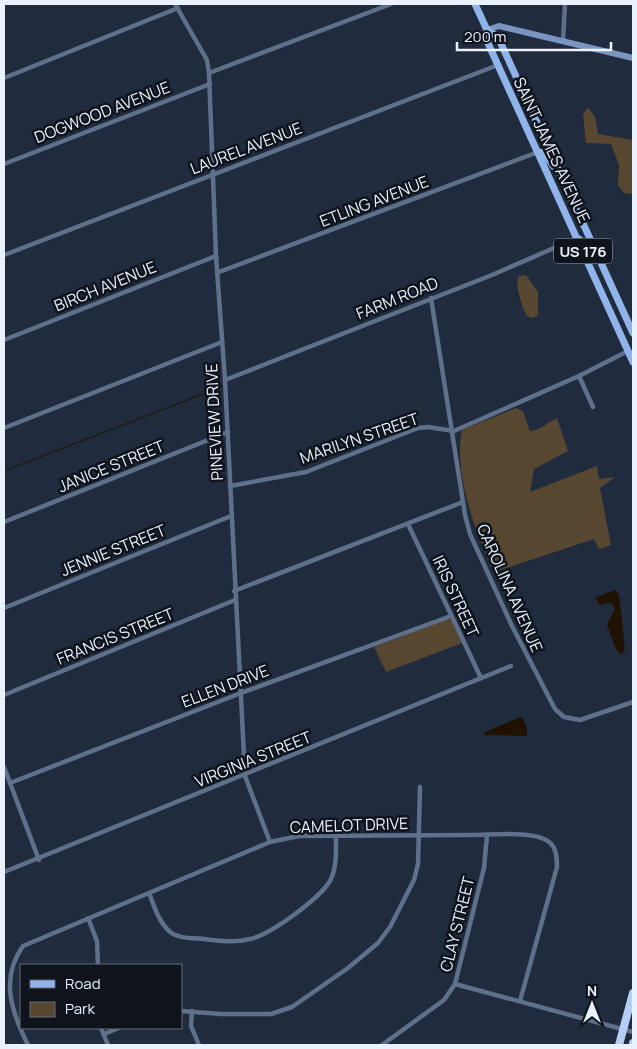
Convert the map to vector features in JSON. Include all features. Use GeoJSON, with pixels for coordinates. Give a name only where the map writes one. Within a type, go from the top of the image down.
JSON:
{"type":"FeatureCollection","features":[{"type":"Feature","properties":{"kind":"highway"},"geometry":{"type":"LineString","coordinates":[[619,1045],[633,993]]}},
{"type":"Feature","properties":{"kind":"main road","name":"SAINT JAMES AVENUE"},"geometry":{"type":"LineString","coordinates":[[475,4],[487,30],[487,41],[633,362]]}},
{"type":"Feature","properties":{"kind":"main road"},"geometry":{"type":"LineString","coordinates":[[487,30],[499,26],[633,58]]}},
{"type":"Feature","properties":{"kind":"main road","name":"SAINT JAMES AVENUE"},"geometry":{"type":"LineString","coordinates":[[487,30],[498,37],[633,333]]}},
{"type":"Feature","properties":{"kind":"main road"},"geometry":{"type":"LineString","coordinates":[[538,152],[544,153],[559,173]]}},
{"type":"Feature","properties":{"kind":"main road"},"geometry":{"type":"LineString","coordinates":[[577,238],[584,241],[591,254],[598,258]]}},
{"type":"Feature","properties":{"kind":"street"},"geometry":{"type":"LineString","coordinates":[[209,72],[391,4]]}},
{"type":"Feature","properties":{"kind":"street"},"geometry":{"type":"LineString","coordinates":[[563,40],[565,4]]}},
{"type":"Feature","properties":{"kind":"street"},"geometry":{"type":"LineString","coordinates":[[4,78],[176,6]]}},
{"type":"Feature","properties":{"kind":"street","name":"PINEVIEW DRIVE"},"geometry":{"type":"LineString","coordinates":[[176,6],[207,60],[209,72],[216,256],[219,272],[228,432],[234,591],[242,693],[245,776],[270,842]]}},
{"type":"Feature","properties":{"kind":"street","name":"LAUREL AVENUE"},"geometry":{"type":"LineString","coordinates":[[4,255],[498,65]]}},
{"type":"Feature","properties":{"kind":"street","name":"DOGWOOD AVENUE"},"geometry":{"type":"LineString","coordinates":[[4,164],[210,84]]}},
{"type":"Feature","properties":{"kind":"street","name":"ETLING AVENUE"},"geometry":{"type":"LineString","coordinates":[[219,272],[538,152]]}},
{"type":"Feature","properties":{"kind":"street","name":"FARM ROAD"},"geometry":{"type":"LineString","coordinates":[[225,380],[577,238]]}},
{"type":"Feature","properties":{"kind":"street","name":"BIRCH AVENUE"},"geometry":{"type":"LineString","coordinates":[[4,340],[216,256]]}},
{"type":"Feature","properties":{"kind":"street","name":"CAROLINA AVENUE"},"geometry":{"type":"LineString","coordinates":[[432,298],[454,431],[463,502],[470,534],[512,626],[555,709],[564,717],[580,720],[633,702]]}},
{"type":"Feature","properties":{"kind":"street"},"geometry":{"type":"LineString","coordinates":[[4,428],[222,342]]}},
{"type":"Feature","properties":{"kind":"street"},"geometry":{"type":"LineString","coordinates":[[454,431],[579,376],[628,350]]}},
{"type":"Feature","properties":{"kind":"street"},"geometry":{"type":"LineString","coordinates":[[579,376],[593,406]]}},
{"type":"Feature","properties":{"kind":"street","name":"MARILYN STREET"},"geometry":{"type":"LineString","coordinates":[[230,486],[306,472],[418,428],[434,427],[454,431]]}},
{"type":"Feature","properties":{"kind":"street","name":"JANICE STREET"},"geometry":{"type":"LineString","coordinates":[[4,522],[228,432]]}},
{"type":"Feature","properties":{"kind":"street"},"geometry":{"type":"LineString","coordinates":[[234,591],[463,502]]}},
{"type":"Feature","properties":{"kind":"street","name":"JENNIE STREET"},"geometry":{"type":"LineString","coordinates":[[4,608],[231,516]]}},
{"type":"Feature","properties":{"kind":"street","name":"IRIS STREET"},"geometry":{"type":"LineString","coordinates":[[408,524],[480,678]]}},
{"type":"Feature","properties":{"kind":"street","name":"FRANCIS STREET"},"geometry":{"type":"LineString","coordinates":[[4,695],[235,600]]}},
{"type":"Feature","properties":{"kind":"street","name":"ELLEN DRIVE"},"geometry":{"type":"LineString","coordinates":[[10,783],[242,693],[451,616]]}},
{"type":"Feature","properties":{"kind":"street","name":"VIRGINIA STREET"},"geometry":{"type":"LineString","coordinates":[[4,872],[39,860],[511,666]]}},
{"type":"Feature","properties":{"kind":"street"},"geometry":{"type":"LineString","coordinates":[[4,767],[39,860]]}},
{"type":"Feature","properties":{"kind":"street"},"geometry":{"type":"LineString","coordinates":[[182,1011],[221,1014],[272,1014],[292,1007],[348,968],[378,943],[390,927],[414,880],[418,864],[420,787]]}},
{"type":"Feature","properties":{"kind":"street","name":"CAMELOT DRIVE"},"geometry":{"type":"LineString","coordinates":[[28,1045],[6,1002],[5,973],[9,961],[23,946],[32,940],[270,842],[299,836],[487,835],[543,838],[552,844],[557,855],[557,868],[520,1001]]}},
{"type":"Feature","properties":{"kind":"street","name":"CLAY STREET"},"geometry":{"type":"LineString","coordinates":[[382,1045],[444,1000],[455,984],[484,868],[487,835]]}},
{"type":"Feature","properties":{"kind":"street"},"geometry":{"type":"LineString","coordinates":[[149,893],[157,916],[168,931],[180,936],[231,941],[252,939],[278,925],[322,891],[334,870],[336,836]]}},
{"type":"Feature","properties":{"kind":"street"},"geometry":{"type":"LineString","coordinates":[[88,918],[97,941],[98,964]]}},
{"type":"Feature","properties":{"kind":"street"},"geometry":{"type":"LineString","coordinates":[[455,984],[633,1032]]}},
{"type":"Feature","properties":{"kind":"street"},"geometry":{"type":"LineString","coordinates":[[192,1012],[192,1026],[199,1045]]}},
{"type":"Feature","properties":{"kind":"street"},"geometry":{"type":"LineString","coordinates":[[102,1029],[108,1045]]}},
{"type":"Feature","properties":{"kind":"street"},"geometry":{"type":"LineString","coordinates":[[104,1034],[116,1029]]}},
{"type":"Feature","properties":{"kind":"green space"},"geometry":{"type":"Polygon","coordinates":[[[588,107],[595,117],[598,134],[633,140],[633,194],[624,193],[618,185],[619,165],[611,144],[586,143],[583,115],[588,107]]]}},
{"type":"Feature","properties":{"kind":"green space"},"geometry":{"type":"Polygon","coordinates":[[[526,275],[538,292],[538,315],[533,318],[527,316],[517,285],[519,276],[526,275]]]}},
{"type":"Feature","properties":{"kind":"green space"},"geometry":{"type":"Polygon","coordinates":[[[516,408],[523,411],[530,431],[540,428],[557,418],[568,451],[534,469],[530,492],[597,466],[599,479],[615,477],[600,488],[611,545],[599,549],[594,539],[494,572],[480,540],[463,484],[460,447],[462,430],[516,408]]]}},
{"type":"Feature","properties":{"kind":"green space"},"geometry":{"type":"Polygon","coordinates":[[[448,619],[451,620],[462,643],[386,672],[374,647],[448,619]]]}},
{"type":"Feature","properties":{"kind":"shaded area"},"geometry":{"type":"Polygon","coordinates":[[[614,590],[619,594],[625,649],[621,655],[616,649],[607,625],[615,608],[611,603],[600,605],[595,598],[614,590]]]}},
{"type":"Feature","properties":{"kind":"shaded area"},"geometry":{"type":"Polygon","coordinates":[[[520,717],[523,718],[527,729],[527,736],[484,735],[485,732],[520,717]]]}},
{"type":"Feature","properties":{"kind":"waterway"},"geometry":{"type":"LineString","coordinates":[[4,471],[221,387]]}}]}
